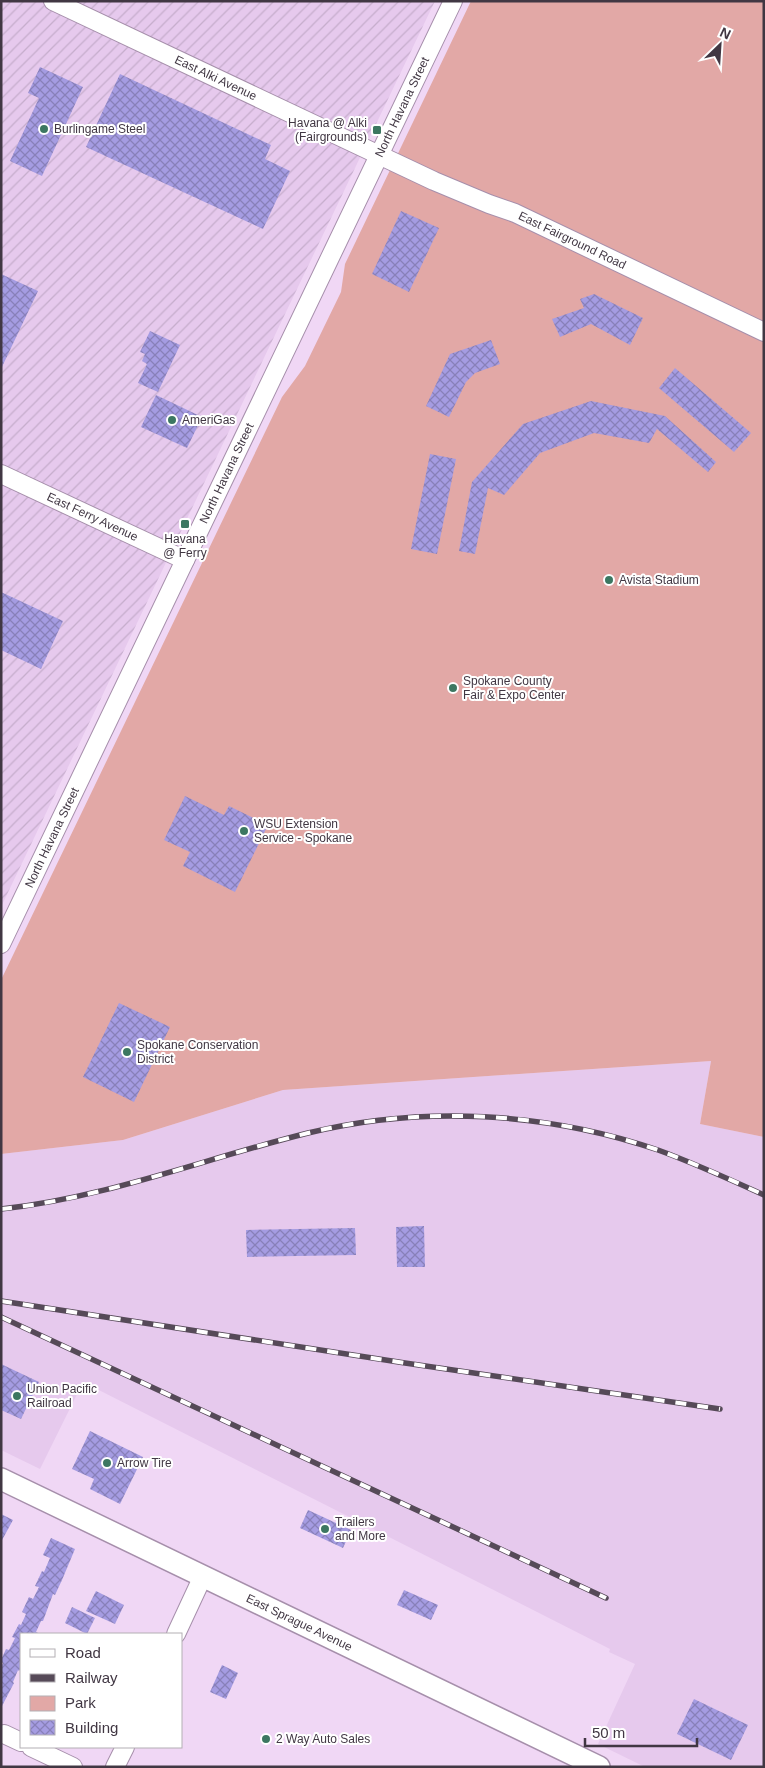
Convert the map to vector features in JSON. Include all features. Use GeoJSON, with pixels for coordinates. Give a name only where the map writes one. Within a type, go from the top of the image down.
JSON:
{"type":"FeatureCollection","features":[{"type":"Feature","properties":{"kind":"main road","name":"East Sprague Avenue"},"geometry":{"type":"LineString","coordinates":[[1,1479],[599,1767]]}},
{"type":"Feature","properties":{"kind":"street","name":"East Alki Avenue"},"geometry":{"type":"LineString","coordinates":[[52,1],[380,154]]}},
{"type":"Feature","properties":{"kind":"street","name":"North Havana Street"},"geometry":{"type":"LineString","coordinates":[[1,944],[453,1]]}},
{"type":"Feature","properties":{"kind":"street","name":"East Fairground Road"},"geometry":{"type":"LineString","coordinates":[[380,154],[434,181],[556,231],[764,332]]}},
{"type":"Feature","properties":{"kind":"street","name":"East Ferry Avenue"},"geometry":{"type":"LineString","coordinates":[[1,474],[185,560]]}},
{"type":"Feature","properties":{"kind":"street"},"geometry":{"type":"LineString","coordinates":[[176,1633],[203,1576]]}},
{"type":"Feature","properties":{"kind":"street"},"geometry":{"type":"LineString","coordinates":[[4,1734],[20,1742]]}},
{"type":"Feature","properties":{"kind":"street"},"geometry":{"type":"LineString","coordinates":[[33,1748],[73,1767]]}},
{"type":"Feature","properties":{"kind":"street"},"geometry":{"type":"LineString","coordinates":[[115,1767],[124,1748]]}},
{"type":"Feature","properties":{"kind":"shaded area"},"geometry":{"type":"Polygon","coordinates":[[[1,1],[435,1],[1,907],[1,1]]]}},
{"type":"Feature","properties":{"kind":"shaded area"},"geometry":{"type":"Polygon","coordinates":[[[711,1061],[700,1124],[764,1137],[764,1767],[645,1767],[598,1744],[635,1664],[609,1652],[610,1649],[83,1382],[40,1469],[1,1450],[1,1154],[123,1140],[283,1090],[711,1061]]]}},
{"type":"Feature","properties":{"kind":"green space","name":"Spokane County Fair & Expo Center"},"geometry":{"type":"Polygon","coordinates":[[[471,1],[764,1],[764,1137],[700,1124],[711,1061],[283,1090],[123,1140],[1,1154],[1,980],[282,397],[305,366],[341,292],[345,264],[471,1]]]}},
{"type":"Feature","properties":{"kind":"building","name":"Burlingame Steel"},"geometry":{"type":"Polygon","coordinates":[[[40,67],[83,87],[42,176],[10,161],[39,98],[28,93],[40,67]]]}},
{"type":"Feature","properties":{"kind":"building"},"geometry":{"type":"Polygon","coordinates":[[[120,74],[271,145],[265,159],[290,171],[263,229],[86,147],[120,74]]]}},
{"type":"Feature","properties":{"kind":"building"},"geometry":{"type":"Polygon","coordinates":[[[401,211],[439,228],[409,292],[372,274],[401,211]]]}},
{"type":"Feature","properties":{"kind":"building"},"geometry":{"type":"Polygon","coordinates":[[[1,274],[38,291],[1,369],[1,274]]]}},
{"type":"Feature","properties":{"kind":"building"},"geometry":{"type":"Polygon","coordinates":[[[594,294],[643,318],[630,345],[591,324],[560,337],[552,319],[584,308],[580,299],[594,294]]]}},
{"type":"Feature","properties":{"kind":"building"},"geometry":{"type":"Polygon","coordinates":[[[150,331],[180,345],[158,392],[138,383],[147,364],[142,361],[145,354],[140,352],[150,331]]]}},
{"type":"Feature","properties":{"kind":"building"},"geometry":{"type":"Polygon","coordinates":[[[491,340],[500,364],[475,373],[466,382],[449,417],[426,406],[450,354],[491,340]]]}},
{"type":"Feature","properties":{"kind":"building"},"geometry":{"type":"Polygon","coordinates":[[[675,368],[751,433],[734,452],[659,388],[675,368]]]}},
{"type":"Feature","properties":{"kind":"building"},"geometry":{"type":"Polygon","coordinates":[[[156,395],[202,417],[187,448],[141,427],[156,395]]]}},
{"type":"Feature","properties":{"kind":"building"},"geometry":{"type":"Polygon","coordinates":[[[591,401],[665,416],[716,462],[708,472],[657,429],[649,443],[594,433],[540,453],[504,495],[488,488],[475,554],[459,551],[472,482],[523,424],[591,401]]]}},
{"type":"Feature","properties":{"kind":"building"},"geometry":{"type":"Polygon","coordinates":[[[430,454],[456,459],[437,554],[411,549],[430,454]]]}},
{"type":"Feature","properties":{"kind":"building"},"geometry":{"type":"Polygon","coordinates":[[[1,592],[63,621],[41,669],[1,650],[1,592]]]}},
{"type":"Feature","properties":{"kind":"building"},"geometry":{"type":"Polygon","coordinates":[[[185,796],[224,815],[229,806],[268,825],[235,892],[183,866],[190,852],[164,840],[185,796]]]}},
{"type":"Feature","properties":{"kind":"building","name":"Spokane Conservation District"},"geometry":{"type":"Polygon","coordinates":[[[119,1003],[170,1027],[134,1102],[83,1077],[119,1003]]]}},
{"type":"Feature","properties":{"kind":"building"},"geometry":{"type":"Polygon","coordinates":[[[424,1226],[425,1267],[397,1267],[396,1227],[424,1226]]]}},
{"type":"Feature","properties":{"kind":"building"},"geometry":{"type":"Polygon","coordinates":[[[355,1228],[356,1255],[247,1257],[246,1230],[355,1228]]]}},
{"type":"Feature","properties":{"kind":"building","name":"Union Pacific Railroad"},"geometry":{"type":"Polygon","coordinates":[[[1,1364],[39,1382],[21,1419],[1,1410],[1,1364]]]}},
{"type":"Feature","properties":{"kind":"building","name":"Arrow Tire"},"geometry":{"type":"Polygon","coordinates":[[[90,1431],[143,1457],[120,1504],[90,1489],[94,1479],[72,1469],[90,1431]]]}},
{"type":"Feature","properties":{"kind":"building","name":"Trailers and More"},"geometry":{"type":"Polygon","coordinates":[[[308,1510],[351,1530],[343,1548],[300,1528],[308,1510]]]}},
{"type":"Feature","properties":{"kind":"building"},"geometry":{"type":"Polygon","coordinates":[[[1,1514],[13,1520],[1,1542],[1,1514]]]}},
{"type":"Feature","properties":{"kind":"building"},"geometry":{"type":"Polygon","coordinates":[[[51,1538],[75,1549],[55,1595],[53,1594],[43,1621],[41,1621],[36,1632],[38,1633],[20,1633],[20,1669],[1,1708],[1,1667],[3,1663],[1,1660],[6,1649],[9,1650],[15,1638],[12,1637],[26,1614],[22,1612],[29,1597],[33,1599],[39,1587],[35,1586],[50,1558],[43,1555],[51,1538]]]}},
{"type":"Feature","properties":{"kind":"building"},"geometry":{"type":"Polygon","coordinates":[[[404,1590],[438,1605],[431,1620],[397,1605],[404,1590]]]}},
{"type":"Feature","properties":{"kind":"building"},"geometry":{"type":"Polygon","coordinates":[[[96,1591],[124,1605],[115,1624],[86,1611],[96,1591]]]}},
{"type":"Feature","properties":{"kind":"building"},"geometry":{"type":"Polygon","coordinates":[[[72,1607],[95,1618],[88,1633],[65,1623],[72,1607]]]}},
{"type":"Feature","properties":{"kind":"building"},"geometry":{"type":"Polygon","coordinates":[[[222,1665],[238,1673],[226,1699],[210,1692],[222,1665]]]}},
{"type":"Feature","properties":{"kind":"building"},"geometry":{"type":"Polygon","coordinates":[[[694,1699],[748,1725],[731,1760],[677,1734],[694,1699]]]}},
{"type":"Feature","properties":{"kind":"railway"},"geometry":{"type":"LineString","coordinates":[[1,1209],[40,1204],[117,1187],[308,1133],[351,1124],[395,1118],[440,1116],[529,1121],[573,1127],[616,1137],[671,1155],[764,1195]]}},
{"type":"Feature","properties":{"kind":"railway"},"geometry":{"type":"LineString","coordinates":[[1,1301],[720,1409]]}},
{"type":"Feature","properties":{"kind":"railway"},"geometry":{"type":"LineString","coordinates":[[1,1317],[606,1598]]}},
{"type":"Feature","properties":{"kind":"place","name":"Burlingame Steel"},"geometry":{"type":"Point","coordinates":[44,129]}},
{"type":"Feature","properties":{"kind":"place","name":"Havana @ Alki (Fairgrounds)"},"geometry":{"type":"Point","coordinates":[377,130]}},
{"type":"Feature","properties":{"kind":"place","name":"AmeriGas"},"geometry":{"type":"Point","coordinates":[172,420]}},
{"type":"Feature","properties":{"kind":"place","name":"Havana @ Ferry"},"geometry":{"type":"Point","coordinates":[185,524]}},
{"type":"Feature","properties":{"kind":"place","name":"Avista Stadium"},"geometry":{"type":"Point","coordinates":[609,580]}},
{"type":"Feature","properties":{"kind":"place","name":"Spokane County Fair & Expo Center"},"geometry":{"type":"Point","coordinates":[453,688]}},
{"type":"Feature","properties":{"kind":"place","name":"WSU Extension Service - Spokane"},"geometry":{"type":"Point","coordinates":[244,831]}},
{"type":"Feature","properties":{"kind":"place","name":"Spokane Conservation District"},"geometry":{"type":"Point","coordinates":[127,1052]}},
{"type":"Feature","properties":{"kind":"place","name":"Union Pacific Railroad"},"geometry":{"type":"Point","coordinates":[17,1396]}},
{"type":"Feature","properties":{"kind":"place","name":"Arrow Tire"},"geometry":{"type":"Point","coordinates":[107,1463]}},
{"type":"Feature","properties":{"kind":"place","name":"Trailers and More"},"geometry":{"type":"Point","coordinates":[325,1529]}},
{"type":"Feature","properties":{"kind":"place","name":"2 Way Auto Sales"},"geometry":{"type":"Point","coordinates":[266,1739]}}]}
